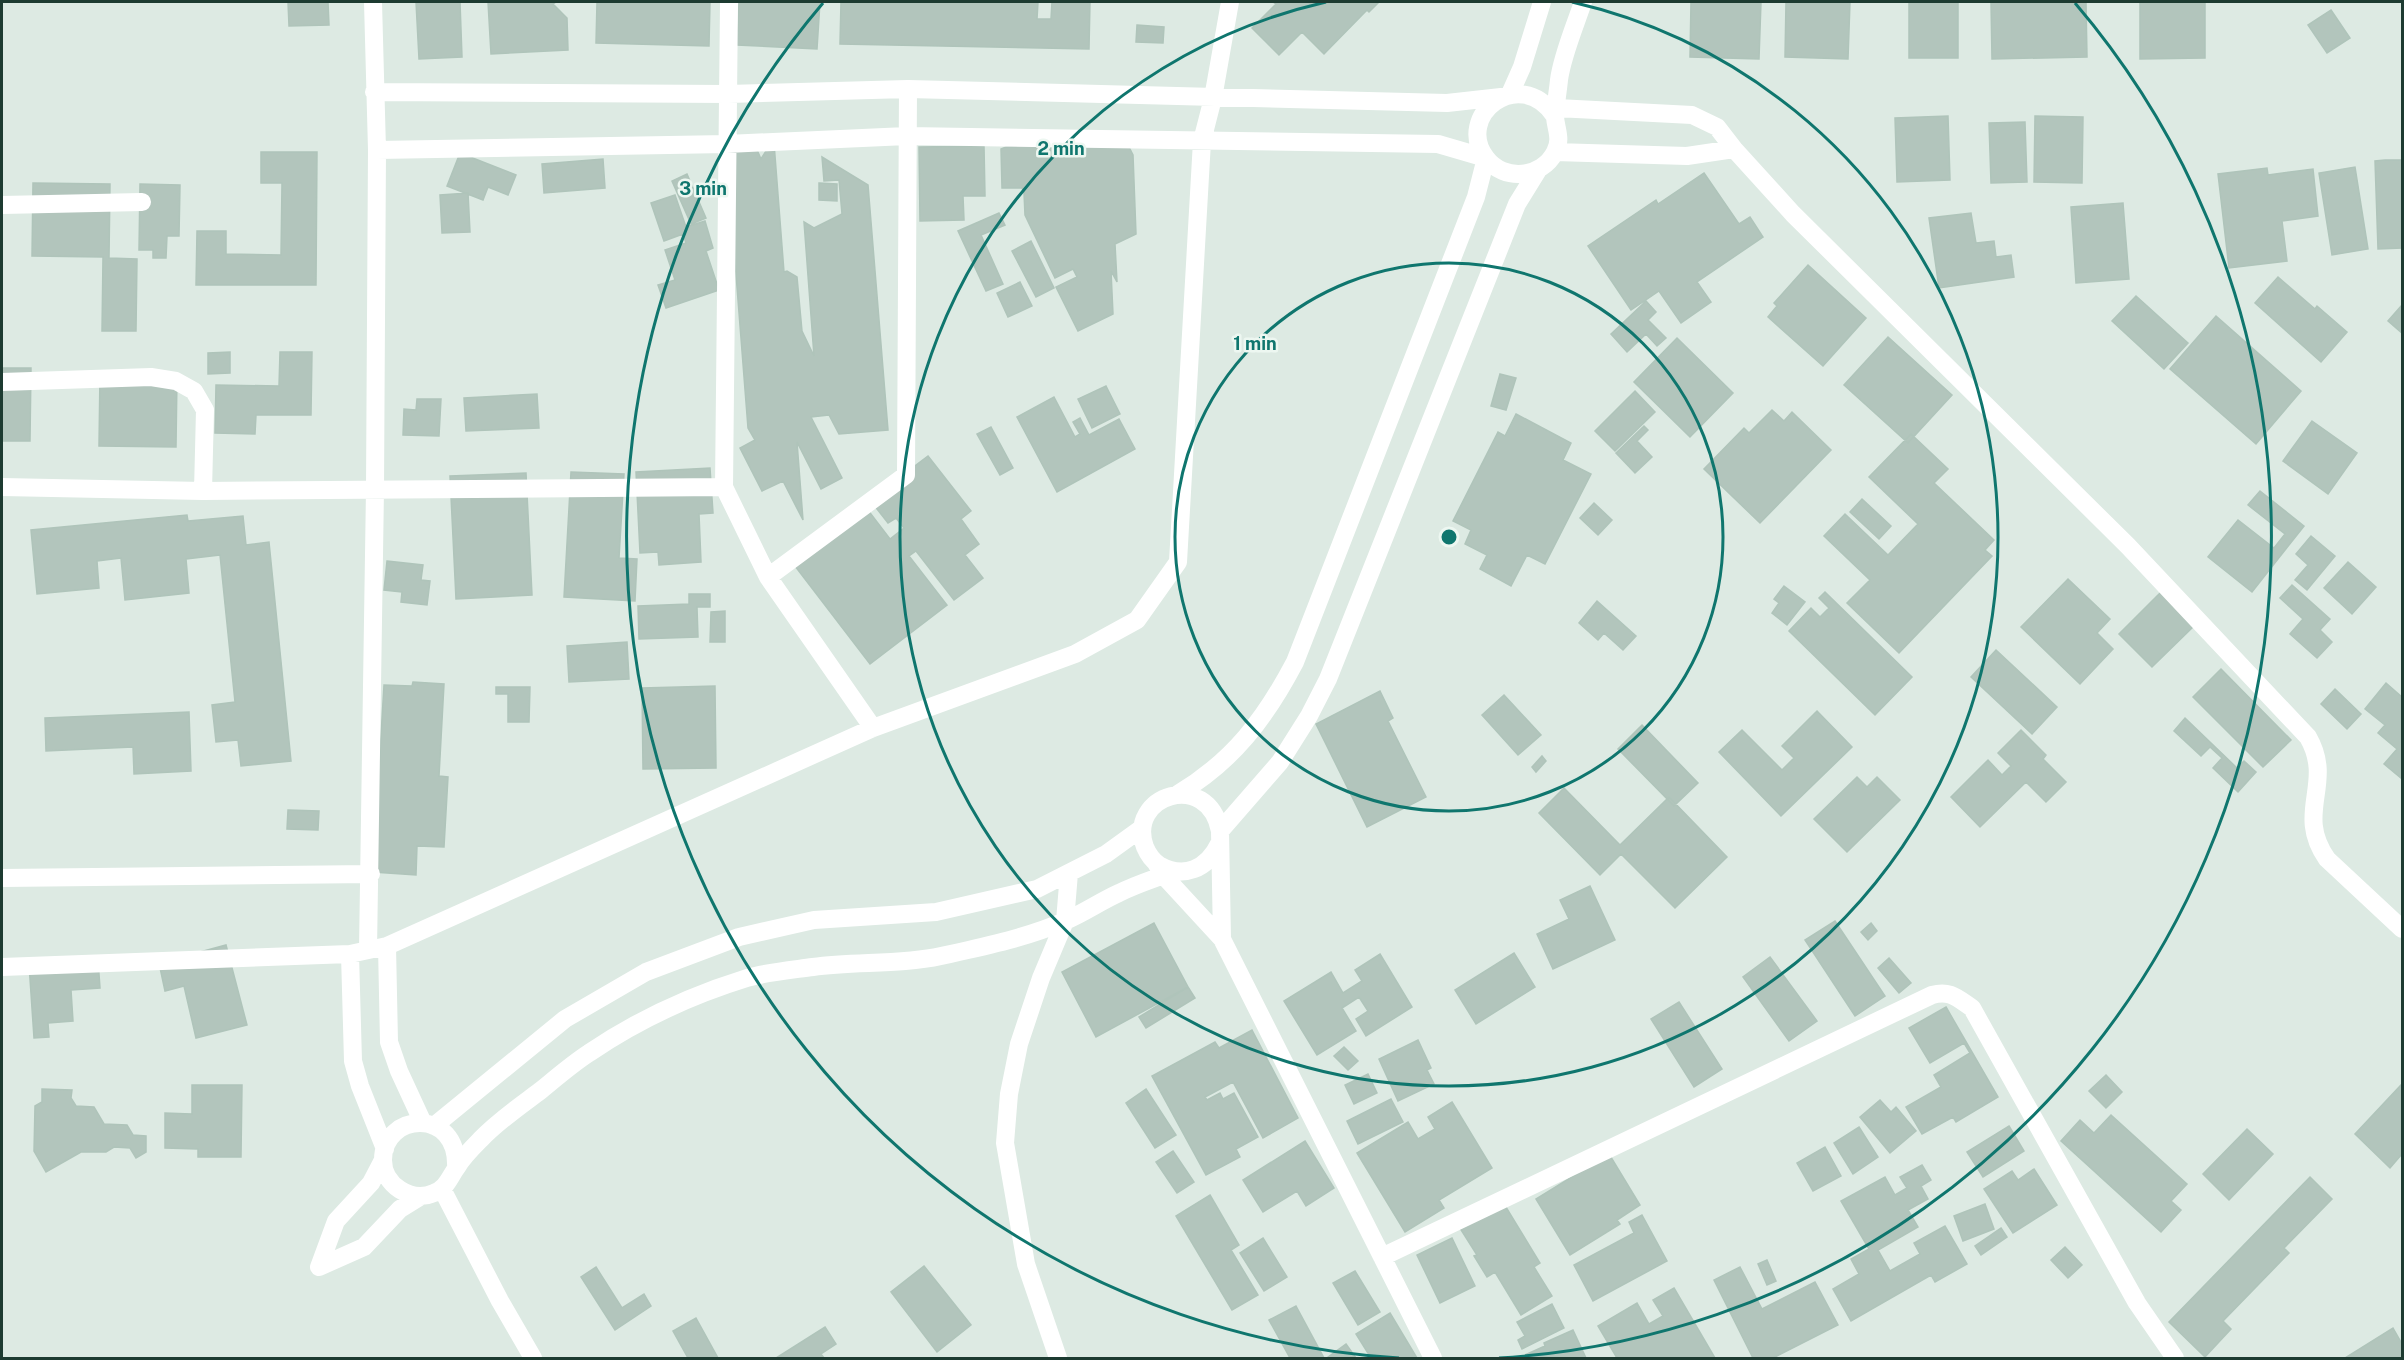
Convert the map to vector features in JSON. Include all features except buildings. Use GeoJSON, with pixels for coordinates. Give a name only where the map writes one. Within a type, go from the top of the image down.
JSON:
{"type":"FeatureCollection","features":[{"type":"Feature","properties":{"kind":"street"},"geometry":{"type":"LineString","coordinates":[[373,2],[377,150],[370,873],[359,952],[353,1061],[384,1154],[385,1172],[390,1182],[409,1195],[421,1196],[442,1189],[451,1179],[456,1168],[496,1125],[588,1053],[663,1011],[748,978],[814,966],[937,957],[1022,937],[1065,921],[1164,870],[1196,870],[1206,864],[1220,838],[1280,762],[1309,716],[1328,679],[1517,204],[1538,170],[1555,152],[1559,141],[1559,128],[1553,110],[1559,78],[1583,2]]}},
{"type":"Feature","properties":{"kind":"street"},"geometry":{"type":"LineString","coordinates":[[729,2],[724,487],[768,577],[873,728]]}},
{"type":"Feature","properties":{"kind":"street"},"geometry":{"type":"LineString","coordinates":[[2,968],[359,952],[387,946],[873,728],[1085,648],[1137,620],[1179,562],[1202,141],[1213,98],[1230,2]]}},
{"type":"Feature","properties":{"kind":"street"},"geometry":{"type":"LineString","coordinates":[[1538,170],[1524,174],[1510,174],[1496,168],[1479,146],[1478,131],[1482,117],[1490,106],[1506,96],[1522,67],[1542,2]]}},
{"type":"Feature","properties":{"kind":"street"},"geometry":{"type":"LineString","coordinates":[[374,92],[728,94],[908,89],[1447,104],[1524,94],[1537,98],[1553,110],[1692,115],[1717,127],[1793,214],[2128,546],[2308,737],[2314,747],[2319,771],[2312,818],[2313,833],[2319,847],[2327,859],[2403,929]]}},
{"type":"Feature","properties":{"kind":"street"},"geometry":{"type":"LineString","coordinates":[[768,577],[906,475],[908,89]]}},
{"type":"Feature","properties":{"kind":"street"},"geometry":{"type":"LineString","coordinates":[[377,150],[727,144],[907,136],[1438,144],[1486,158]]}},
{"type":"Feature","properties":{"kind":"street"},"geometry":{"type":"LineString","coordinates":[[1555,152],[1687,156],[1734,149]]}},
{"type":"Feature","properties":{"kind":"street"},"geometry":{"type":"LineString","coordinates":[[1433,1359],[1222,939],[1145,847],[1143,828],[1147,815],[1154,805],[1178,794],[1226,760],[1276,698],[1295,662],[1476,197],[1486,158]]}},
{"type":"Feature","properties":{"kind":"street"},"geometry":{"type":"LineString","coordinates":[[2,205],[142,202]]}},
{"type":"Feature","properties":{"kind":"street"},"geometry":{"type":"LineString","coordinates":[[2,382],[151,377],[176,381],[194,391],[205,410],[203,491]]}},
{"type":"Feature","properties":{"kind":"street"},"geometry":{"type":"LineString","coordinates":[[2,487],[203,491],[724,487]]}},
{"type":"Feature","properties":{"kind":"street"},"geometry":{"type":"LineString","coordinates":[[1178,794],[1190,795],[1202,800],[1212,808],[1218,819],[1222,939]]}},
{"type":"Feature","properties":{"kind":"street"},"geometry":{"type":"LineString","coordinates":[[429,1124],[565,1019],[646,972],[739,937],[814,920],[936,912],[1037,889],[1106,854],[1143,828]]}},
{"type":"Feature","properties":{"kind":"street"},"geometry":{"type":"LineString","coordinates":[[2,878],[370,873]]}},
{"type":"Feature","properties":{"kind":"street"},"geometry":{"type":"LineString","coordinates":[[1058,1359],[1026,1264],[1005,1143],[1009,1094],[1019,1044],[1041,978],[1065,921],[1069,873]]}},
{"type":"Feature","properties":{"kind":"street"},"geometry":{"type":"LineString","coordinates":[[387,946],[389,1042],[399,1071],[429,1124]]}},
{"type":"Feature","properties":{"kind":"street"},"geometry":{"type":"LineString","coordinates":[[1382,1257],[1932,994],[1943,992],[1955,996],[1972,1008],[2137,1303],[2175,1359]]}},
{"type":"Feature","properties":{"kind":"street"},"geometry":{"type":"LineString","coordinates":[[421,1196],[400,1209],[364,1248],[320,1267],[336,1221],[371,1183],[391,1138],[399,1129],[410,1124],[429,1124],[445,1133],[453,1143],[457,1155],[456,1168]]}},
{"type":"Feature","properties":{"kind":"street"},"geometry":{"type":"LineString","coordinates":[[442,1189],[533,1359]]}}]}
